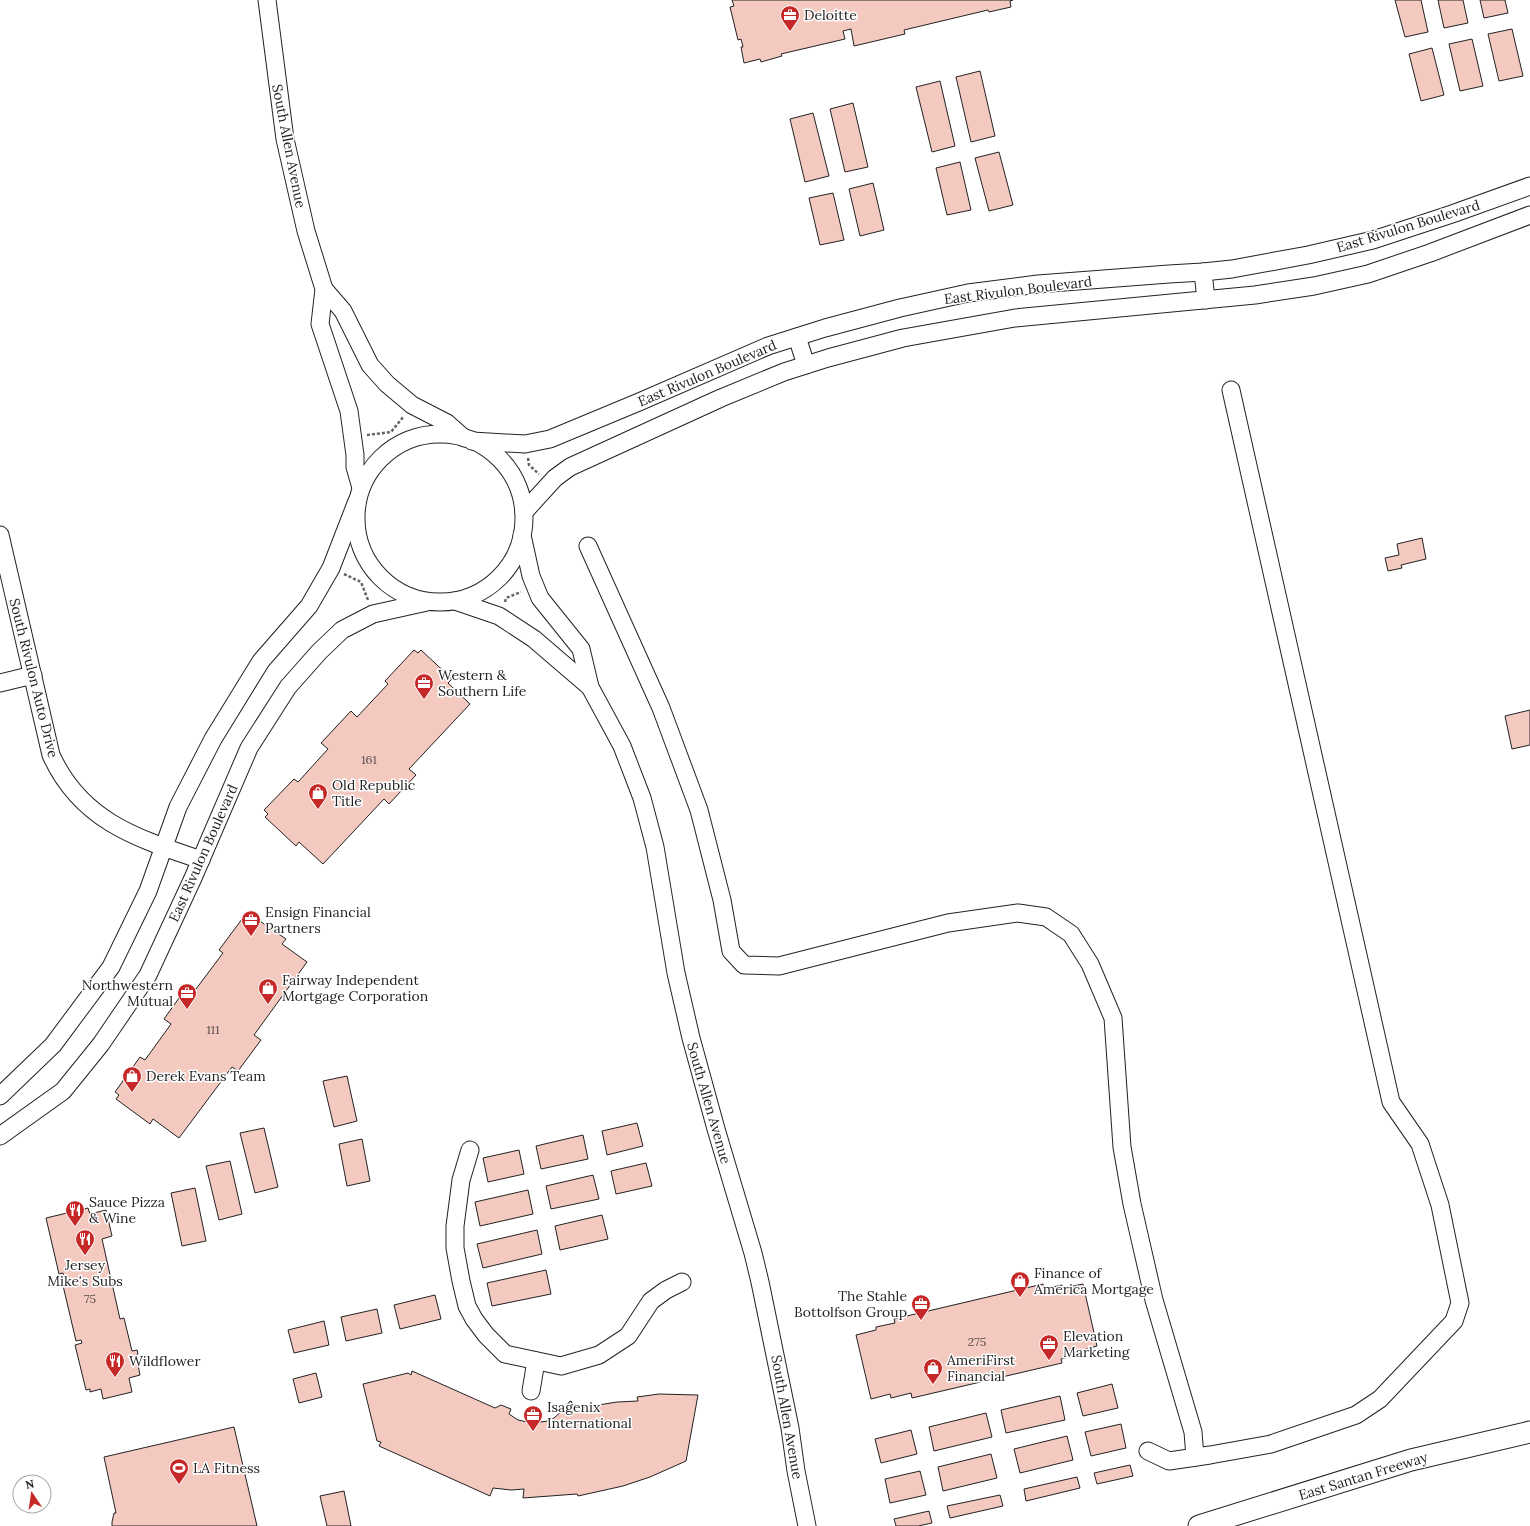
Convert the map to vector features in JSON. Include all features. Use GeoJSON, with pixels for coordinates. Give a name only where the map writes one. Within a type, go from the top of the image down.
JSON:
{"type":"FeatureCollection","features":[{"type":"Feature","properties":{"kind":"main road","name":"East Santan Freeway"},"geometry":{"type":"LineString","coordinates":[[1199,1526],[1411,1460],[1530,1432]]}},
{"type":"Feature","properties":{"kind":"street","name":"South Allen Avenue"},"geometry":{"type":"LineString","coordinates":[[267,0],[285,139],[306,231],[324,289],[343,311],[370,365],[387,384],[412,405],[447,423],[468,439]]}},
{"type":"Feature","properties":{"kind":"street","name":"East Rivulon Boulevard"},"geometry":{"type":"LineString","coordinates":[[359,494],[375,465],[394,448],[419,437],[445,435],[468,439],[525,444],[550,439],[768,346],[900,308],[968,293],[1038,284],[1232,269],[1308,255],[1373,240],[1530,186]]}},
{"type":"Feature","properties":{"kind":"street","name":"East Rivulon Boulevard"},"geometry":{"type":"LineString","coordinates":[[524,512],[555,478],[570,467],[721,398],[806,365],[903,338],[1008,319],[1255,295],[1306,287],[1368,274],[1430,253],[1530,215]]}},
{"type":"Feature","properties":{"kind":"street"},"geometry":{"type":"LineString","coordinates":[[1203,272],[1206,300]]}},
{"type":"Feature","properties":{"kind":"street","name":"South Allen Avenue"},"geometry":{"type":"LineString","coordinates":[[324,289],[320,324],[349,411],[359,494]]}},
{"type":"Feature","properties":{"kind":"street"},"geometry":{"type":"LineString","coordinates":[[797,337],[806,365]]}},
{"type":"Feature","properties":{"kind":"street"},"geometry":{"type":"LineString","coordinates":[[1148,1451],[1169,1461],[1196,1457],[1271,1444],[1356,1415],[1380,1399],[1454,1322],[1460,1303],[1440,1206],[1420,1144],[1391,1102],[1231,390]]}},
{"type":"Feature","properties":{"kind":"street"},"geometry":{"type":"LineString","coordinates":[[359,494],[356,529],[363,555],[379,577],[401,593],[427,602],[455,601],[479,593],[499,578],[514,558],[522,535],[524,512],[519,489],[507,468],[491,452],[468,439]]}},
{"type":"Feature","properties":{"kind":"street"},"geometry":{"type":"LineString","coordinates":[[0,1096],[53,1045],[111,967],[148,891],[178,808],[214,739],[261,661],[309,606],[331,568],[359,494]]}},
{"type":"Feature","properties":{"kind":"street","name":"South Rivulon Auto Drive"},"geometry":{"type":"LineString","coordinates":[[0,535],[51,755],[59,773],[82,802],[93,812],[138,837],[201,860]]}},
{"type":"Feature","properties":{"kind":"street","name":"South Allen Avenue"},"geometry":{"type":"LineString","coordinates":[[522,535],[531,576],[540,598],[581,649],[590,688],[622,746],[642,798],[655,847],[676,973],[691,1038],[760,1282],[787,1413],[796,1471],[807,1526]]}},
{"type":"Feature","properties":{"kind":"street"},"geometry":{"type":"LineString","coordinates":[[588,546],[662,708],[699,810],[722,900],[731,951],[744,965],[779,966],[948,923],[1018,913],[1046,916],[1071,934],[1090,964],[1113,1018],[1122,1147],[1132,1204],[1154,1300],[1193,1432],[1196,1457]]}},
{"type":"Feature","properties":{"kind":"street","name":"South Allen Avenue"},"geometry":{"type":"LineString","coordinates":[[455,601],[499,616],[534,639],[590,688]]}},
{"type":"Feature","properties":{"kind":"street","name":"East Rivulon Boulevard"},"geometry":{"type":"LineString","coordinates":[[0,1136],[63,1091],[101,1044],[148,975],[201,860],[249,748],[288,687],[319,652],[342,630],[374,614],[427,602]]}},
{"type":"Feature","properties":{"kind":"street"},"geometry":{"type":"LineString","coordinates":[[0,682],[33,675]]}},
{"type":"Feature","properties":{"kind":"street"},"geometry":{"type":"LineString","coordinates":[[470,1150],[461,1180],[455,1226],[455,1248],[467,1306],[474,1319],[486,1335],[506,1354],[561,1366],[599,1355],[628,1336],[651,1301],[666,1290],[682,1282]]}},
{"type":"Feature","properties":{"kind":"street"},"geometry":{"type":"LineString","coordinates":[[531,1391],[536,1361]]}},
{"type":"Feature","properties":{"kind":"path"},"geometry":{"type":"LineString","coordinates":[[366,435],[391,432],[408,410]]}},
{"type":"Feature","properties":{"kind":"path"},"geometry":{"type":"LineString","coordinates":[[528,454],[529,465],[540,475]]}},
{"type":"Feature","properties":{"kind":"path"},"geometry":{"type":"LineString","coordinates":[[342,573],[361,582],[369,604]]}},
{"type":"Feature","properties":{"kind":"path"},"geometry":{"type":"LineString","coordinates":[[504,604],[506,598],[521,592]]}},
{"type":"Feature","properties":{"kind":"building","name":"Deloitte"},"geometry":{"type":"Polygon","coordinates":[[[732,0],[1013,0],[1010,1],[1011,7],[989,12],[988,10],[904,30],[905,34],[854,46],[851,29],[843,31],[845,39],[781,54],[782,56],[761,62],[760,59],[744,63],[741,39],[738,40],[730,7],[734,6],[732,0]]]}},
{"type":"Feature","properties":{"kind":"building"},"geometry":{"type":"Polygon","coordinates":[[[1395,0],[1421,0],[1428,32],[1405,37],[1395,0]]]}},
{"type":"Feature","properties":{"kind":"building"},"geometry":{"type":"Polygon","coordinates":[[[1438,0],[1463,0],[1468,23],[1444,28],[1438,0]]]}},
{"type":"Feature","properties":{"kind":"building"},"geometry":{"type":"Polygon","coordinates":[[[1480,0],[1505,0],[1508,13],[1484,18],[1480,0]]]}},
{"type":"Feature","properties":{"kind":"building"},"geometry":{"type":"Polygon","coordinates":[[[1512,29],[1523,76],[1499,81],[1488,34],[1512,29]]]}},
{"type":"Feature","properties":{"kind":"building"},"geometry":{"type":"Polygon","coordinates":[[[1472,39],[1483,86],[1460,91],[1449,44],[1472,39]]]}},
{"type":"Feature","properties":{"kind":"building"},"geometry":{"type":"Polygon","coordinates":[[[1432,48],[1444,95],[1421,101],[1409,54],[1432,48]]]}},
{"type":"Feature","properties":{"kind":"building"},"geometry":{"type":"Polygon","coordinates":[[[980,71],[995,136],[971,142],[956,77],[980,71]]]}},
{"type":"Feature","properties":{"kind":"building"},"geometry":{"type":"Polygon","coordinates":[[[940,81],[955,146],[932,152],[916,87],[940,81]]]}},
{"type":"Feature","properties":{"kind":"building"},"geometry":{"type":"Polygon","coordinates":[[[853,103],[868,167],[845,172],[830,109],[853,103]]]}},
{"type":"Feature","properties":{"kind":"building"},"geometry":{"type":"Polygon","coordinates":[[[813,113],[829,176],[805,182],[790,119],[813,113]]]}},
{"type":"Feature","properties":{"kind":"building"},"geometry":{"type":"Polygon","coordinates":[[[999,152],[1013,205],[989,211],[975,158],[999,152]]]}},
{"type":"Feature","properties":{"kind":"building"},"geometry":{"type":"Polygon","coordinates":[[[960,162],[971,210],[947,215],[936,168],[960,162]]]}},
{"type":"Feature","properties":{"kind":"building"},"geometry":{"type":"Polygon","coordinates":[[[873,183],[884,230],[860,236],[849,189],[873,183]]]}},
{"type":"Feature","properties":{"kind":"building"},"geometry":{"type":"Polygon","coordinates":[[[833,193],[844,240],[820,245],[809,198],[833,193]]]}},
{"type":"Feature","properties":{"kind":"building"},"geometry":{"type":"Polygon","coordinates":[[[1422,538],[1426,559],[1401,565],[1402,568],[1388,571],[1385,558],[1399,555],[1397,544],[1422,538]]]}},
{"type":"Feature","properties":{"kind":"building"},"geometry":{"type":"Polygon","coordinates":[[[414,650],[418,653],[421,650],[452,679],[448,683],[470,704],[409,769],[416,775],[389,804],[384,799],[323,864],[299,842],[296,846],[265,817],[268,814],[264,810],[294,779],[298,782],[328,749],[321,743],[351,711],[357,717],[388,684],[385,681],[414,650]]]}},
{"type":"Feature","properties":{"kind":"building"},"geometry":{"type":"Polygon","coordinates":[[[1530,710],[1530,745],[1512,749],[1505,716],[1530,710]]]}},
{"type":"Feature","properties":{"kind":"building"},"geometry":{"type":"Polygon","coordinates":[[[245,915],[249,918],[251,915],[286,939],[282,944],[307,962],[254,1035],[261,1040],[238,1071],[232,1067],[179,1138],[153,1119],[150,1124],[116,1099],[119,1095],[115,1092],[140,1057],[145,1060],[171,1024],[164,1019],[189,984],[196,989],[223,953],[219,950],[245,915]]]}},
{"type":"Feature","properties":{"kind":"building"},"geometry":{"type":"Polygon","coordinates":[[[347,1076],[357,1121],[334,1127],[323,1081],[347,1076]]]}},
{"type":"Feature","properties":{"kind":"building"},"geometry":{"type":"Polygon","coordinates":[[[637,1123],[643,1146],[607,1155],[602,1131],[637,1123]]]}},
{"type":"Feature","properties":{"kind":"building"},"geometry":{"type":"Polygon","coordinates":[[[264,1128],[278,1187],[255,1193],[240,1133],[264,1128]]]}},
{"type":"Feature","properties":{"kind":"building"},"geometry":{"type":"Polygon","coordinates":[[[583,1135],[588,1159],[541,1169],[536,1146],[583,1135]]]}},
{"type":"Feature","properties":{"kind":"building"},"geometry":{"type":"Polygon","coordinates":[[[362,1139],[370,1181],[347,1186],[339,1144],[362,1139]]]}},
{"type":"Feature","properties":{"kind":"building"},"geometry":{"type":"Polygon","coordinates":[[[519,1150],[524,1174],[488,1182],[483,1158],[519,1150]]]}},
{"type":"Feature","properties":{"kind":"building"},"geometry":{"type":"Polygon","coordinates":[[[230,1161],[242,1214],[219,1220],[206,1166],[230,1161]]]}},
{"type":"Feature","properties":{"kind":"building"},"geometry":{"type":"Polygon","coordinates":[[[646,1163],[652,1186],[616,1194],[611,1171],[646,1163]]]}},
{"type":"Feature","properties":{"kind":"building"},"geometry":{"type":"Polygon","coordinates":[[[593,1175],[599,1199],[551,1209],[546,1186],[593,1175]]]}},
{"type":"Feature","properties":{"kind":"building"},"geometry":{"type":"Polygon","coordinates":[[[195,1188],[206,1241],[182,1246],[171,1193],[195,1188]]]}},
{"type":"Feature","properties":{"kind":"building"},"geometry":{"type":"Polygon","coordinates":[[[528,1190],[533,1214],[480,1226],[475,1202],[528,1190]]]}},
{"type":"Feature","properties":{"kind":"building"},"geometry":{"type":"Polygon","coordinates":[[[88,1208],[90,1214],[106,1210],[112,1236],[102,1239],[120,1319],[124,1318],[132,1351],[137,1350],[138,1354],[136,1355],[140,1375],[129,1378],[132,1392],[103,1399],[101,1389],[90,1392],[90,1389],[86,1390],[75,1345],[82,1343],[81,1340],[76,1341],[61,1277],[64,1277],[63,1273],[59,1274],[46,1218],[88,1208]]]}},
{"type":"Feature","properties":{"kind":"building"},"geometry":{"type":"Polygon","coordinates":[[[602,1215],[608,1239],[560,1250],[555,1226],[602,1215]]]}},
{"type":"Feature","properties":{"kind":"building"},"geometry":{"type":"Polygon","coordinates":[[[537,1230],[542,1254],[483,1268],[477,1244],[537,1230]]]}},
{"type":"Feature","properties":{"kind":"building"},"geometry":{"type":"Polygon","coordinates":[[[546,1270],[551,1294],[492,1306],[487,1283],[546,1270]]]}},
{"type":"Feature","properties":{"kind":"building"},"geometry":{"type":"Polygon","coordinates":[[[1043,1284],[1044,1289],[1062,1285],[1063,1288],[1083,1284],[1097,1346],[1078,1351],[1079,1354],[1061,1359],[1062,1363],[912,1398],[911,1393],[891,1398],[890,1394],[871,1399],[856,1335],[876,1330],[876,1327],[895,1323],[894,1319],[1043,1284]]]}},
{"type":"Feature","properties":{"kind":"building"},"geometry":{"type":"Polygon","coordinates":[[[435,1295],[441,1319],[400,1329],[394,1305],[435,1295]]]}},
{"type":"Feature","properties":{"kind":"building"},"geometry":{"type":"Polygon","coordinates":[[[377,1309],[382,1333],[346,1341],[341,1317],[377,1309]]]}},
{"type":"Feature","properties":{"kind":"building"},"geometry":{"type":"Polygon","coordinates":[[[324,1321],[329,1345],[294,1353],[288,1330],[324,1321]]]}},
{"type":"Feature","properties":{"kind":"building","name":"Isagenix International"},"geometry":{"type":"Polygon","coordinates":[[[412,1371],[495,1408],[501,1405],[511,1409],[509,1414],[518,1420],[532,1423],[548,1421],[554,1418],[570,1401],[572,1402],[567,1410],[617,1402],[638,1401],[637,1397],[659,1394],[698,1395],[686,1461],[650,1477],[623,1486],[578,1496],[577,1494],[523,1498],[524,1489],[511,1490],[493,1488],[490,1496],[379,1446],[381,1442],[377,1441],[363,1384],[408,1373],[411,1375],[412,1371]]]}},
{"type":"Feature","properties":{"kind":"building"},"geometry":{"type":"Polygon","coordinates":[[[316,1373],[322,1397],[299,1403],[293,1379],[316,1373]]]}},
{"type":"Feature","properties":{"kind":"building"},"geometry":{"type":"Polygon","coordinates":[[[1112,1384],[1118,1408],[1083,1416],[1077,1393],[1112,1384]]]}},
{"type":"Feature","properties":{"kind":"building"},"geometry":{"type":"Polygon","coordinates":[[[1060,1396],[1065,1420],[1006,1433],[1001,1410],[1060,1396]]]}},
{"type":"Feature","properties":{"kind":"building"},"geometry":{"type":"Polygon","coordinates":[[[986,1413],[992,1437],[934,1451],[929,1427],[986,1413]]]}},
{"type":"Feature","properties":{"kind":"building"},"geometry":{"type":"Polygon","coordinates":[[[1121,1424],[1126,1448],[1091,1456],[1085,1432],[1121,1424]]]}},
{"type":"Feature","properties":{"kind":"building","name":"LA Fitness"},"geometry":{"type":"Polygon","coordinates":[[[234,1427],[257,1526],[112,1526],[114,1513],[116,1513],[104,1457],[234,1427]]]}},
{"type":"Feature","properties":{"kind":"building"},"geometry":{"type":"Polygon","coordinates":[[[911,1430],[917,1454],[881,1463],[875,1439],[911,1430]]]}},
{"type":"Feature","properties":{"kind":"building"},"geometry":{"type":"Polygon","coordinates":[[[1067,1436],[1073,1460],[1020,1473],[1014,1449],[1067,1436]]]}},
{"type":"Feature","properties":{"kind":"building"},"geometry":{"type":"Polygon","coordinates":[[[991,1454],[997,1478],[943,1491],[938,1467],[991,1454]]]}},
{"type":"Feature","properties":{"kind":"building"},"geometry":{"type":"Polygon","coordinates":[[[1130,1465],[1133,1476],[1097,1484],[1094,1473],[1130,1465]]]}},
{"type":"Feature","properties":{"kind":"building"},"geometry":{"type":"Polygon","coordinates":[[[920,1471],[926,1495],[890,1503],[885,1479],[920,1471]]]}},
{"type":"Feature","properties":{"kind":"building"},"geometry":{"type":"Polygon","coordinates":[[[1077,1477],[1080,1488],[1026,1501],[1024,1489],[1077,1477]]]}},
{"type":"Feature","properties":{"kind":"building"},"geometry":{"type":"Polygon","coordinates":[[[344,1491],[351,1526],[327,1526],[320,1496],[344,1491]]]}},
{"type":"Feature","properties":{"kind":"building"},"geometry":{"type":"Polygon","coordinates":[[[1000,1495],[1003,1506],[950,1518],[947,1506],[1000,1495]]]}},
{"type":"Feature","properties":{"kind":"building"},"geometry":{"type":"Polygon","coordinates":[[[929,1511],[932,1523],[918,1526],[896,1526],[894,1519],[929,1511]]]}},
{"type":"Feature","properties":{"kind":"place","name":"Deloitte"},"geometry":{"type":"Point","coordinates":[790,32]}},
{"type":"Feature","properties":{"kind":"place","name":"Western & Southern Life"},"geometry":{"type":"Point","coordinates":[424,700]}},
{"type":"Feature","properties":{"kind":"place","name":"Old Republic Title"},"geometry":{"type":"Point","coordinates":[318,810]}},
{"type":"Feature","properties":{"kind":"place","name":"Ensign Financial Partners"},"geometry":{"type":"Point","coordinates":[251,937]}},
{"type":"Feature","properties":{"kind":"place","name":"Fairway Independent Mortgage Corporation"},"geometry":{"type":"Point","coordinates":[268,1005]}},
{"type":"Feature","properties":{"kind":"place","name":"Northwestern Mutual"},"geometry":{"type":"Point","coordinates":[187,1010]}},
{"type":"Feature","properties":{"kind":"place","name":"Derek Evans Team"},"geometry":{"type":"Point","coordinates":[132,1093]}},
{"type":"Feature","properties":{"kind":"place","name":"Sauce Pizza & Wine"},"geometry":{"type":"Point","coordinates":[75,1227]}},
{"type":"Feature","properties":{"kind":"place","name":"Jersey Mike's Subs"},"geometry":{"type":"Point","coordinates":[85,1256]}},
{"type":"Feature","properties":{"kind":"place","name":"Finance of America Mortgage"},"geometry":{"type":"Point","coordinates":[1020,1298]}},
{"type":"Feature","properties":{"kind":"place","name":"The Stahle Bottolfson Group"},"geometry":{"type":"Point","coordinates":[921,1321]}},
{"type":"Feature","properties":{"kind":"place","name":"Elevation Marketing"},"geometry":{"type":"Point","coordinates":[1049,1361]}},
{"type":"Feature","properties":{"kind":"place","name":"Wildflower"},"geometry":{"type":"Point","coordinates":[115,1378]}},
{"type":"Feature","properties":{"kind":"place","name":"AmeriFirst Financial"},"geometry":{"type":"Point","coordinates":[933,1385]}},
{"type":"Feature","properties":{"kind":"place","name":"Isagenix International"},"geometry":{"type":"Point","coordinates":[533,1432]}},
{"type":"Feature","properties":{"kind":"place","name":"LA Fitness"},"geometry":{"type":"Point","coordinates":[179,1485]}}]}
